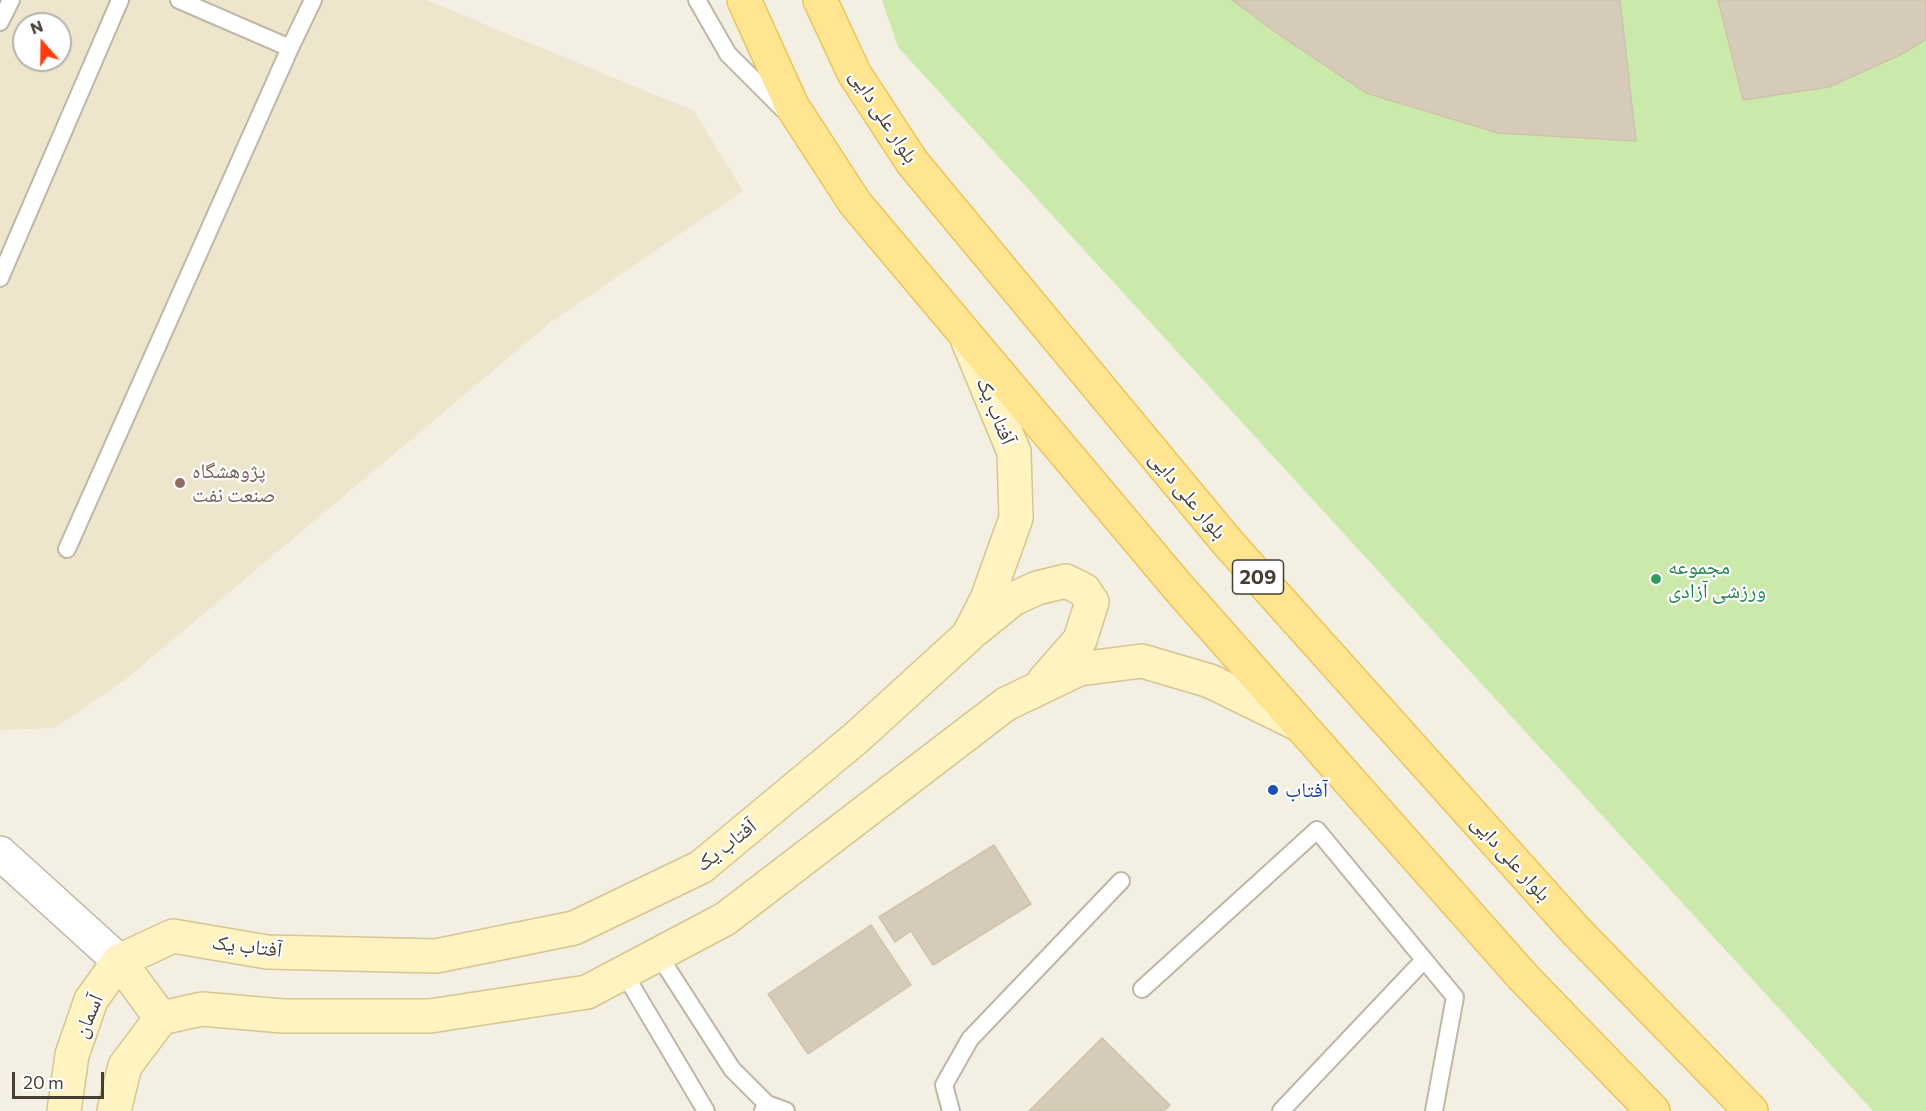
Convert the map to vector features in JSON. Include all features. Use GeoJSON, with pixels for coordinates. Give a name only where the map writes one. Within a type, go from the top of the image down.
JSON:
{"type":"FeatureCollection","features":[{"type":"Feature","properties":{"kind":"main road"},"geometry":{"type":"LineString","coordinates":[[744,0],[792,106],[855,203],[1178,586],[1524,978],[1653,1111]]}},
{"type":"Feature","properties":{"kind":"main road","name":"بلوار علی دایی"},"geometry":{"type":"LineString","coordinates":[[820,0],[855,73],[912,162],[1228,543],[1577,932],[1751,1111]]}},
{"type":"Feature","properties":{"kind":"street","name":"آفتاب یک"},"geometry":{"type":"LineString","coordinates":[[119,961],[173,936],[267,952],[436,956],[574,928],[701,867],[856,738],[968,636],[987,599],[1016,518],[1014,452],[966,336]]}},
{"type":"Feature","properties":{"kind":"street"},"geometry":{"type":"LineString","coordinates":[[968,636],[1013,599],[1036,588],[1065,581],[1084,590],[1092,602],[1080,640],[1037,689]]}},
{"type":"Feature","properties":{"kind":"street"},"geometry":{"type":"LineString","coordinates":[[114,1111],[125,1066],[161,1018],[202,1009],[283,1016],[430,1016],[587,992],[725,919],[1006,704],[1079,669],[1142,661],[1210,681],[1301,725]]}},
{"type":"Feature","properties":{"kind":"street"},"geometry":{"type":"LineString","coordinates":[[0,853],[119,961],[161,1018]]}},
{"type":"Feature","properties":{"kind":"street","name":"آسمان"},"geometry":{"type":"LineString","coordinates":[[64,1111],[72,1055],[91,1000],[119,961]]}},
{"type":"Feature","properties":{"kind":"lane"},"geometry":{"type":"LineString","coordinates":[[0,22],[10,0]]}},
{"type":"Feature","properties":{"kind":"lane"},"geometry":{"type":"LineString","coordinates":[[0,278],[120,0]]}},
{"type":"Feature","properties":{"kind":"lane"},"geometry":{"type":"LineString","coordinates":[[179,0],[290,48]]}},
{"type":"Feature","properties":{"kind":"lane"},"geometry":{"type":"LineString","coordinates":[[67,549],[313,0]]}},
{"type":"Feature","properties":{"kind":"lane"},"geometry":{"type":"LineString","coordinates":[[697,0],[728,54],[815,141]]}},
{"type":"Feature","properties":{"kind":"lane"},"geometry":{"type":"LineString","coordinates":[[1142,989],[1317,830],[1455,997],[1434,1111]]}},
{"type":"Feature","properties":{"kind":"lane"},"geometry":{"type":"LineString","coordinates":[[951,1111],[944,1085],[970,1039],[1121,881]]}},
{"type":"Feature","properties":{"kind":"lane"},"geometry":{"type":"LineString","coordinates":[[658,954],[732,1069],[765,1108],[786,1111]]}},
{"type":"Feature","properties":{"kind":"lane"},"geometry":{"type":"LineString","coordinates":[[1281,1111],[1424,960]]}},
{"type":"Feature","properties":{"kind":"lane"},"geometry":{"type":"LineString","coordinates":[[624,972],[706,1111]]}},
{"type":"Feature","properties":{"kind":"shaded area","name":"پژوهشگاه صنعت نفت"},"geometry":{"type":"Polygon","coordinates":[[[0,0],[426,0],[694,111],[743,191],[551,322],[126,679],[55,728],[0,730],[0,0]]]}},
{"type":"Feature","properties":{"kind":"green space","name":"مجموعه ورزشی آزادی"},"geometry":{"type":"Polygon","coordinates":[[[882,0],[1926,0],[1926,1111],[1873,1111],[898,47],[882,0]]]}},
{"type":"Feature","properties":{"kind":"building"},"geometry":{"type":"Polygon","coordinates":[[[1232,0],[1620,0],[1636,141],[1498,133],[1366,93],[1232,0]]]}},
{"type":"Feature","properties":{"kind":"building"},"geometry":{"type":"Polygon","coordinates":[[[1718,0],[1926,0],[1926,39],[1902,54],[1829,87],[1743,100],[1718,0]]]}},
{"type":"Feature","properties":{"kind":"building"},"geometry":{"type":"Polygon","coordinates":[[[994,845],[1031,904],[933,965],[911,931],[895,942],[879,917],[994,845]]]}},
{"type":"Feature","properties":{"kind":"building"},"geometry":{"type":"Polygon","coordinates":[[[871,925],[911,985],[808,1054],[768,994],[871,925]]]}},
{"type":"Feature","properties":{"kind":"building"},"geometry":{"type":"Polygon","coordinates":[[[1102,1038],[1170,1105],[1164,1111],[1029,1111],[1102,1038]]]}},
{"type":"Feature","properties":{"kind":"place","name":"پژوهشگاه صنعت نفت"},"geometry":{"type":"Point","coordinates":[180,483]}},
{"type":"Feature","properties":{"kind":"place","name":"مجموعه ورزشی آزادی"},"geometry":{"type":"Point","coordinates":[1656,579]}},
{"type":"Feature","properties":{"kind":"place","name":"آفتاب"},"geometry":{"type":"Point","coordinates":[1273,790]}}]}
